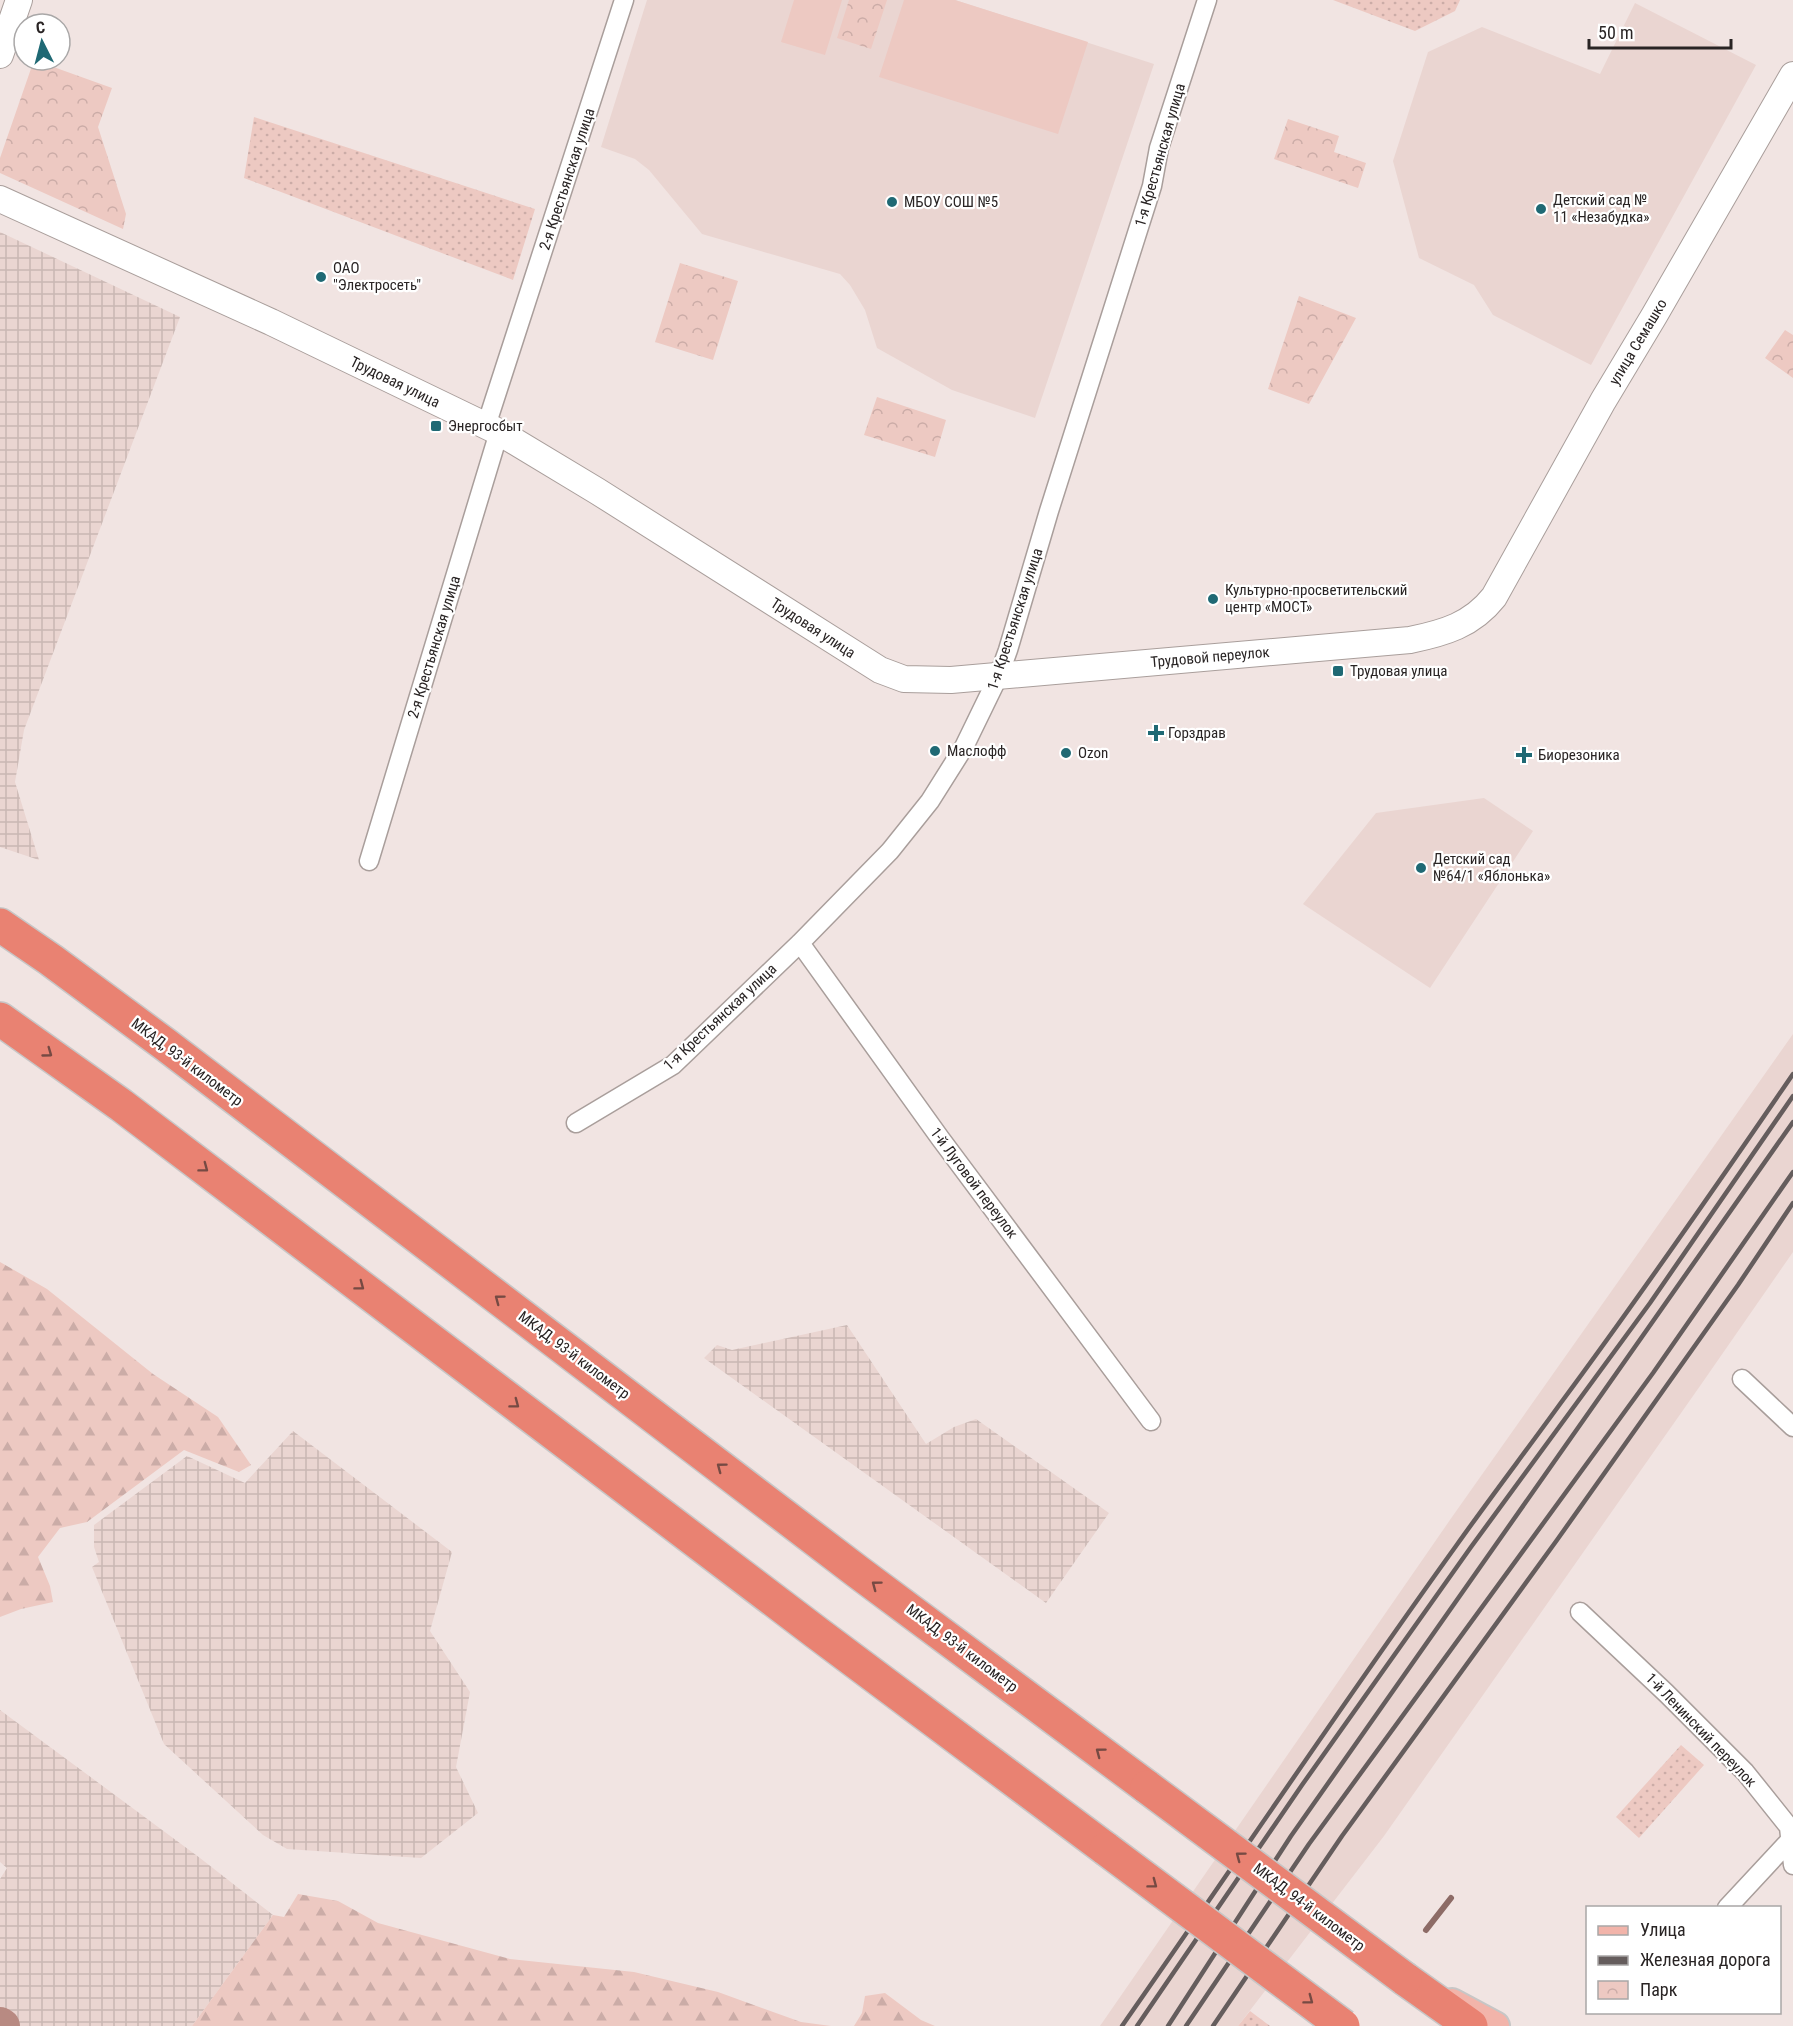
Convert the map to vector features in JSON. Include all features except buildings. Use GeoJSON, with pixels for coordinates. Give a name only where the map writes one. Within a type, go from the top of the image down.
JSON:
{"type":"FeatureCollection","features":[{"type":"Feature","properties":{"kind":"highway","name":"МКАД, 93-й километр"},"geometry":{"type":"LineString","coordinates":[[0,925],[156,1038],[858,1572],[1147,1787]]}},
{"type":"Feature","properties":{"kind":"highway"},"geometry":{"type":"LineString","coordinates":[[0,1019],[121,1105],[817,1633],[1343,2026]]}},
{"type":"Feature","properties":{"kind":"highway","name":"МКАД, 94-й километр"},"geometry":{"type":"LineString","coordinates":[[1147,1787],[1471,2026]]}},
{"type":"Feature","properties":{"kind":"main road"},"geometry":{"type":"LineString","coordinates":[[0,55],[19,0]]}},
{"type":"Feature","properties":{"kind":"main road","name":"улица Семашко"},"geometry":{"type":"LineString","coordinates":[[1485,609],[1494,597],[1603,400],[1793,75]]}},
{"type":"Feature","properties":{"kind":"main road","name":"Трудовая улица"},"geometry":{"type":"LineString","coordinates":[[0,199],[271,322],[492,429],[607,497],[880,670],[904,679],[929,681]]}},
{"type":"Feature","properties":{"kind":"main road","name":"Трудовой переулок"},"geometry":{"type":"LineString","coordinates":[[929,681],[1410,640],[1443,633],[1467,622],[1485,609]]}},
{"type":"Feature","properties":{"kind":"main road"},"geometry":{"type":"LineString","coordinates":[[1405,1979],[1495,2026]]}},
{"type":"Feature","properties":{"kind":"street","name":"2-я Крестьянская улица"},"geometry":{"type":"LineString","coordinates":[[369,861],[492,429],[624,0]]}},
{"type":"Feature","properties":{"kind":"street","name":"1-я Крестьянская улица"},"geometry":{"type":"LineString","coordinates":[[576,1123],[673,1065],[800,943],[890,851],[930,801],[970,736],[999,675],[1152,186],[1159,148],[1207,0]]}},
{"type":"Feature","properties":{"kind":"street","name":"1-й Луговой переулок"},"geometry":{"type":"LineString","coordinates":[[800,943],[940,1138],[1151,1421]]}},
{"type":"Feature","properties":{"kind":"street"},"geometry":{"type":"LineString","coordinates":[[1742,1379],[1793,1427]]}},
{"type":"Feature","properties":{"kind":"street","name":"1-й Ленинский переулок"},"geometry":{"type":"LineString","coordinates":[[1580,1612],[1666,1693],[1744,1772],[1789,1827],[1792,1838],[1793,1865]]}},
{"type":"Feature","properties":{"kind":"street"},"geometry":{"type":"LineString","coordinates":[[1729,1906],[1792,1838]]}},
{"type":"Feature","properties":{"kind":"shaded area","name":"МБОУ СОШ №5"},"geometry":{"type":"Polygon","coordinates":[[[647,0],[955,0],[1154,64],[1035,418],[952,390],[877,348],[865,310],[850,285],[840,274],[702,234],[649,170],[635,159],[601,147],[647,0]]]}},
{"type":"Feature","properties":{"kind":"shaded area","name":"Детский сад № 11 «Незабудка»"},"geometry":{"type":"Polygon","coordinates":[[[1635,3],[1756,65],[1591,365],[1493,315],[1474,285],[1419,258],[1393,161],[1428,52],[1482,27],[1600,74],[1635,3]]]}},
{"type":"Feature","properties":{"kind":"shaded area"},"geometry":{"type":"Polygon","coordinates":[[[0,232],[180,317],[24,730],[15,782],[39,860],[0,847],[0,232]]]}},
{"type":"Feature","properties":{"kind":"shaded area","name":"Детский сад №64/1 «Яблонька»"},"geometry":{"type":"Polygon","coordinates":[[[1484,798],[1533,831],[1430,988],[1303,904],[1376,813],[1484,798]]]}},
{"type":"Feature","properties":{"kind":"shaded area"},"geometry":{"type":"Polygon","coordinates":[[[1793,1034],[1793,1252],[1700,1386],[1384,1836],[1238,2026],[1100,2026],[1452,1517],[1793,1034]]]}},
{"type":"Feature","properties":{"kind":"shaded area"},"geometry":{"type":"Polygon","coordinates":[[[847,1325],[926,1444],[954,1427],[976,1419],[1109,1513],[1046,1603],[704,1358],[717,1345],[732,1350],[847,1325]]]}},
{"type":"Feature","properties":{"kind":"shaded area"},"geometry":{"type":"Polygon","coordinates":[[[293,1431],[452,1552],[430,1631],[470,1692],[456,1767],[478,1813],[421,1858],[287,1849],[263,1835],[164,1744],[92,1567],[99,1562],[94,1547],[94,1525],[187,1456],[245,1483],[293,1431]]]}},
{"type":"Feature","properties":{"kind":"shaded area"},"geometry":{"type":"Polygon","coordinates":[[[0,1710],[273,1915],[192,2026],[19,2026],[0,2011],[0,1879],[7,1868],[0,1862],[0,1710]]]}},
{"type":"Feature","properties":{"kind":"green space"},"geometry":{"type":"Polygon","coordinates":[[[794,0],[842,0],[825,55],[781,42],[794,0]]]}},
{"type":"Feature","properties":{"kind":"green space"},"geometry":{"type":"Polygon","coordinates":[[[849,0],[887,0],[871,49],[837,38],[849,0]]]}},
{"type":"Feature","properties":{"kind":"green space"},"geometry":{"type":"Polygon","coordinates":[[[904,0],[955,0],[1088,42],[1058,134],[879,77],[904,0]]]}},
{"type":"Feature","properties":{"kind":"green space"},"geometry":{"type":"Polygon","coordinates":[[[1333,0],[1460,0],[1455,11],[1415,31],[1333,0]]]}},
{"type":"Feature","properties":{"kind":"green space"},"geometry":{"type":"Polygon","coordinates":[[[30,72],[67,72],[112,88],[98,127],[126,214],[123,229],[0,173],[0,158],[30,72]]]}},
{"type":"Feature","properties":{"kind":"green space"},"geometry":{"type":"Polygon","coordinates":[[[254,117],[535,209],[513,280],[244,178],[254,117]]]}},
{"type":"Feature","properties":{"kind":"green space"},"geometry":{"type":"Polygon","coordinates":[[[1288,119],[1339,136],[1334,152],[1366,163],[1358,188],[1274,159],[1288,119]]]}},
{"type":"Feature","properties":{"kind":"green space"},"geometry":{"type":"Polygon","coordinates":[[[680,263],[738,281],[713,360],[655,342],[680,263]]]}},
{"type":"Feature","properties":{"kind":"green space"},"geometry":{"type":"Polygon","coordinates":[[[1299,296],[1356,318],[1309,404],[1268,389],[1299,296]]]}},
{"type":"Feature","properties":{"kind":"green space"},"geometry":{"type":"Polygon","coordinates":[[[1785,330],[1793,335],[1793,378],[1765,358],[1785,330]]]}},
{"type":"Feature","properties":{"kind":"green space"},"geometry":{"type":"Polygon","coordinates":[[[877,397],[946,420],[935,457],[864,435],[877,397]]]}},
{"type":"Feature","properties":{"kind":"green space"},"geometry":{"type":"Polygon","coordinates":[[[0,1262],[47,1289],[153,1374],[218,1417],[251,1465],[239,1472],[184,1450],[87,1522],[60,1528],[38,1557],[50,1586],[53,1602],[21,1609],[0,1617],[0,1262]]]}},
{"type":"Feature","properties":{"kind":"green space"},"geometry":{"type":"Polygon","coordinates":[[[1681,1745],[1704,1765],[1639,1838],[1616,1817],[1681,1745]]]}},
{"type":"Feature","properties":{"kind":"green space"},"geometry":{"type":"Polygon","coordinates":[[[298,1894],[338,1901],[378,1923],[510,1959],[634,1972],[718,1992],[801,2022],[831,2026],[192,2026],[273,1915],[284,1917],[298,1894]]]}},
{"type":"Feature","properties":{"kind":"green space"},"geometry":{"type":"Polygon","coordinates":[[[885,1993],[921,2020],[935,2026],[854,2026],[862,2013],[865,1996],[885,1993]]]}},
{"type":"Feature","properties":{"kind":"green space"},"geometry":{"type":"Polygon","coordinates":[[[1250,2011],[1270,2026],[1238,2026],[1250,2011]]]}},
{"type":"Feature","properties":{"kind":"waterway"},"geometry":{"type":"LineString","coordinates":[[1426,1930],[1451,1898]]}},
{"type":"Feature","properties":{"kind":"railway"},"geometry":{"type":"LineString","coordinates":[[1122,2026],[1414,1605],[1649,1281],[1793,1074]]}},
{"type":"Feature","properties":{"kind":"railway"},"geometry":{"type":"LineString","coordinates":[[1137,2026],[1302,1785],[1471,1547],[1650,1303],[1793,1096]]}},
{"type":"Feature","properties":{"kind":"railway"},"geometry":{"type":"LineString","coordinates":[[1168,2026],[1291,1836],[1793,1122]]}},
{"type":"Feature","properties":{"kind":"railway"},"geometry":{"type":"LineString","coordinates":[[1186,2026],[1309,1844],[1653,1373],[1793,1172]]}},
{"type":"Feature","properties":{"kind":"railway"},"geometry":{"type":"LineString","coordinates":[[1213,2026],[1342,1836],[1557,1540],[1738,1285],[1793,1203]]}},
{"type":"Feature","properties":{"kind":"place","name":"МБОУ СОШ №5"},"geometry":{"type":"Point","coordinates":[892,202]}},
{"type":"Feature","properties":{"kind":"place","name":"Детский сад № 11 «Незабудка»"},"geometry":{"type":"Point","coordinates":[1541,209]}},
{"type":"Feature","properties":{"kind":"place","name":"ОАО \"Электросеть\""},"geometry":{"type":"Point","coordinates":[321,277]}},
{"type":"Feature","properties":{"kind":"place","name":"Энергосбыт"},"geometry":{"type":"Point","coordinates":[436,426]}},
{"type":"Feature","properties":{"kind":"place","name":"Культурно-просветительский центр «МОСТ»"},"geometry":{"type":"Point","coordinates":[1213,599]}},
{"type":"Feature","properties":{"kind":"place","name":"Трудовая улица"},"geometry":{"type":"Point","coordinates":[1338,671]}},
{"type":"Feature","properties":{"kind":"place","name":"Горздрав"},"geometry":{"type":"Point","coordinates":[1156,733]}},
{"type":"Feature","properties":{"kind":"place","name":"Маслофф"},"geometry":{"type":"Point","coordinates":[935,751]}},
{"type":"Feature","properties":{"kind":"place","name":"Ozon"},"geometry":{"type":"Point","coordinates":[1066,753]}},
{"type":"Feature","properties":{"kind":"place","name":"Биорезоника"},"geometry":{"type":"Point","coordinates":[1524,755]}},
{"type":"Feature","properties":{"kind":"place","name":"Детский сад №64/1 «Яблонька»"},"geometry":{"type":"Point","coordinates":[1421,868]}}]}
